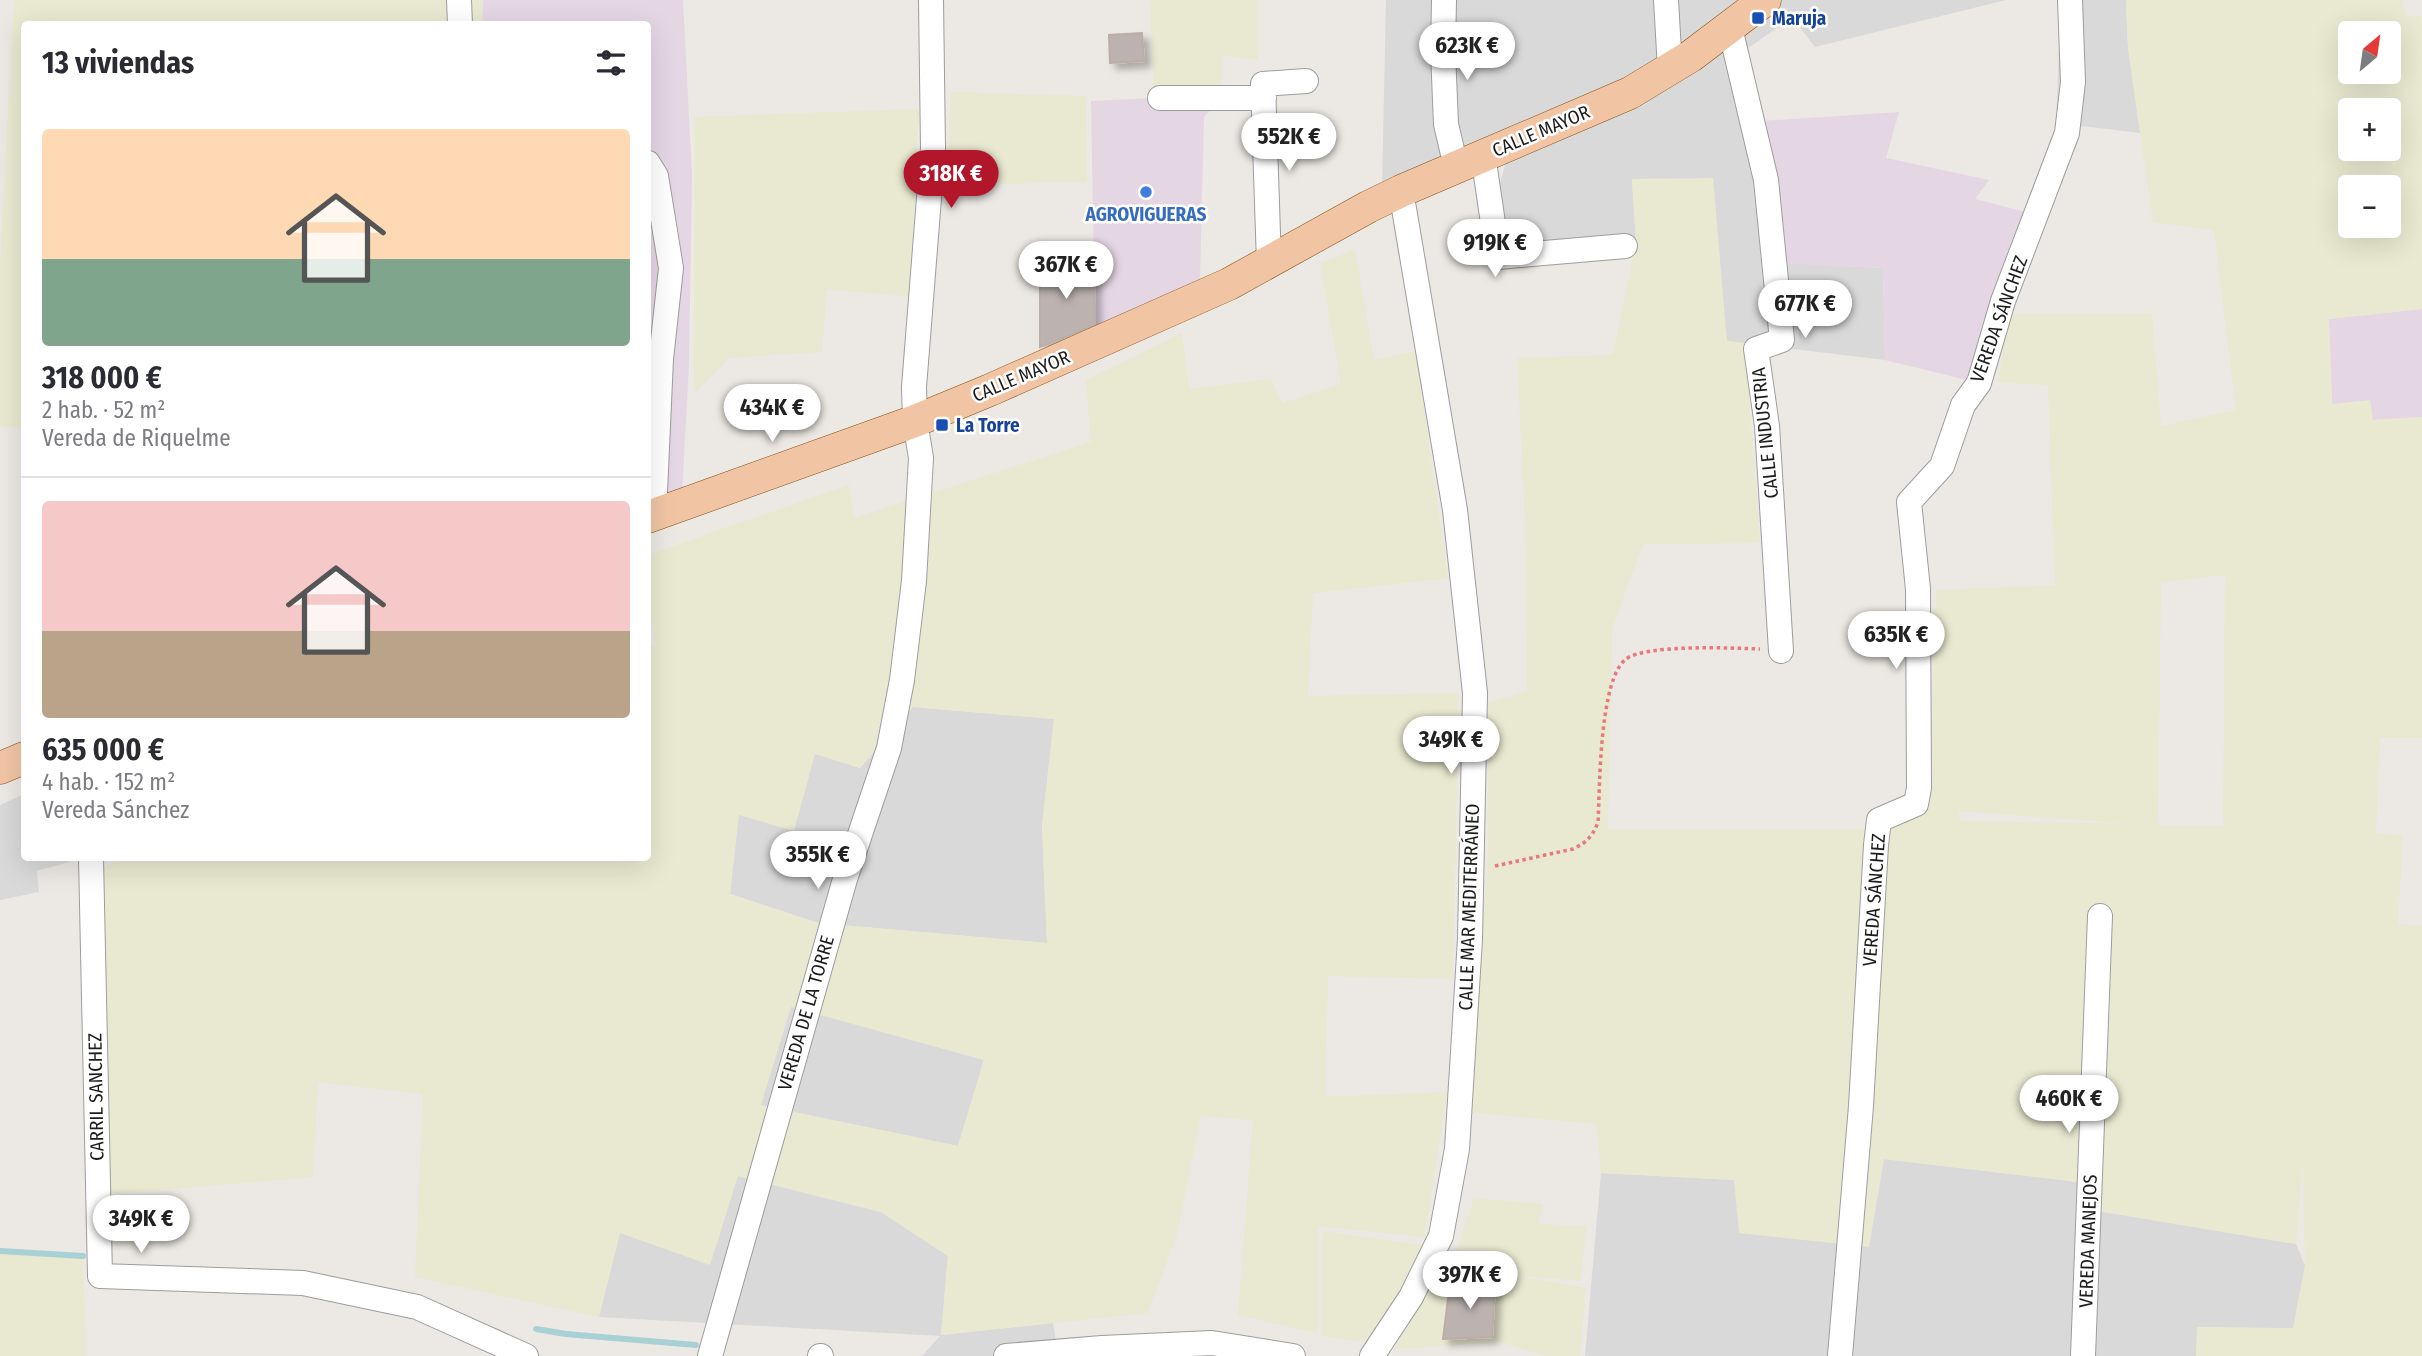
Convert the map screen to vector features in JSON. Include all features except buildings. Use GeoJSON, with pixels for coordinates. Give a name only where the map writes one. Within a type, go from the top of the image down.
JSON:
{"type":"FeatureCollection","features":[{"type":"Feature","properties":{"kind":"main road","name":"CALLE MAYOR"},"geometry":{"type":"LineString","coordinates":[[651,515],[915,421],[1137,325],[1269,263],[1368,206],[1630,93],[1671,69],[1765,0]]}},
{"type":"Feature","properties":{"kind":"main road"},"geometry":{"type":"LineString","coordinates":[[0,768],[21,759]]}},
{"type":"Feature","properties":{"kind":"street"},"geometry":{"type":"LineString","coordinates":[[460,0],[460,21]]}},
{"type":"Feature","properties":{"kind":"street","name":"VEREDA DE LA TORRE"},"geometry":{"type":"LineString","coordinates":[[710,1356],[841,891],[889,748],[902,680],[914,581],[921,458],[915,421],[915,387],[933,148],[931,0]]}},
{"type":"Feature","properties":{"kind":"street"},"geometry":{"type":"LineString","coordinates":[[1444,0],[1446,124],[1470,161],[1498,257],[1625,246]]}},
{"type":"Feature","properties":{"kind":"street"},"geometry":{"type":"LineString","coordinates":[[1666,0],[1671,69]]}},
{"type":"Feature","properties":{"kind":"street","name":"VEREDA SÁNCHEZ"},"geometry":{"type":"LineString","coordinates":[[1840,1356],[1861,1106],[1875,859],[1880,820],[1916,804],[1919,788],[1918,589],[1909,502],[1942,466],[1963,405],[1979,383],[2003,301],[2067,133],[2073,82],[2070,0]]}},
{"type":"Feature","properties":{"kind":"street","name":"CALLE INDUSTRIA"},"geometry":{"type":"LineString","coordinates":[[1730,28],[1766,180],[1782,340],[1756,349],[1767,426],[1782,651]]}},
{"type":"Feature","properties":{"kind":"street"},"geometry":{"type":"LineString","coordinates":[[1269,263],[1263,84],[1307,81]]}},
{"type":"Feature","properties":{"kind":"street"},"geometry":{"type":"LineString","coordinates":[[1160,98],[1264,98]]}},
{"type":"Feature","properties":{"kind":"street"},"geometry":{"type":"LineString","coordinates":[[651,168],[656,176],[671,268],[651,515]]}},
{"type":"Feature","properties":{"kind":"street","name":"CALLE MAR MEDITERRÁNEO"},"geometry":{"type":"LineString","coordinates":[[1372,1356],[1411,1297],[1441,1236],[1457,1149],[1472,869],[1475,693],[1455,510],[1401,191]]}},
{"type":"Feature","properties":{"kind":"street","name":"CARRIL SANCHEZ"},"geometry":{"type":"LineString","coordinates":[[91,861],[100,1276],[303,1283],[417,1307],[526,1356]]}},
{"type":"Feature","properties":{"kind":"street","name":"VEREDA MANEJOS"},"geometry":{"type":"LineString","coordinates":[[2083,1356],[2100,916]]}},
{"type":"Feature","properties":{"kind":"street"},"geometry":{"type":"LineString","coordinates":[[1006,1356],[1212,1343],[1293,1356]]}},
{"type":"Feature","properties":{"kind":"path"},"geometry":{"type":"LineString","coordinates":[[1472,869],[1573,849],[1590,838],[1598,822],[1607,700],[1617,668],[1626,659],[1636,653],[1719,647],[1782,651]]}},
{"type":"Feature","properties":{"kind":"shaded area"},"geometry":{"type":"Polygon","coordinates":[[[483,0],[683,0],[692,175],[689,363],[682,495],[651,505],[651,21],[482,21],[483,0]]]}},
{"type":"Feature","properties":{"kind":"shaded area"},"geometry":{"type":"Polygon","coordinates":[[[1386,0],[2006,0],[1815,47],[1792,17],[1730,61],[1770,262],[1883,268],[1885,360],[1727,341],[1632,180],[1636,242],[1505,245],[1500,183],[1517,123],[1382,188],[1386,0]]]}},
{"type":"Feature","properties":{"kind":"shaded area"},"geometry":{"type":"Polygon","coordinates":[[[2061,0],[2126,0],[2128,48],[2140,133],[2056,123],[2061,0]]]}},
{"type":"Feature","properties":{"kind":"shaded area"},"geometry":{"type":"Polygon","coordinates":[[[1220,99],[1204,117],[1200,280],[1095,330],[1091,101],[1220,99]]]}},
{"type":"Feature","properties":{"kind":"shaded area"},"geometry":{"type":"Polygon","coordinates":[[[1899,112],[1886,158],[1989,180],[1975,199],[2038,215],[1979,383],[1885,360],[1883,268],[1770,263],[1746,122],[1899,112]]]}},
{"type":"Feature","properties":{"kind":"shaded area"},"geometry":{"type":"Polygon","coordinates":[[[2422,309],[2422,417],[2373,420],[2332,404],[2329,319],[2422,309]]]}},
{"type":"Feature","properties":{"kind":"shaded area"},"geometry":{"type":"Polygon","coordinates":[[[913,707],[1054,719],[1042,826],[1047,943],[818,923],[730,894],[738,815],[815,753],[860,768],[913,707]]]}},
{"type":"Feature","properties":{"kind":"shaded area"},"geometry":{"type":"Polygon","coordinates":[[[21,795],[21,861],[73,861],[37,871],[39,892],[0,900],[0,805],[21,795]]]}},
{"type":"Feature","properties":{"kind":"shaded area"},"geometry":{"type":"Polygon","coordinates":[[[791,1006],[984,1060],[958,1146],[760,1105],[791,1006]]]}},
{"type":"Feature","properties":{"kind":"shaded area"},"geometry":{"type":"Polygon","coordinates":[[[1883,1159],[2095,1184],[2092,1210],[2296,1244],[2305,1266],[2293,1329],[2198,1327],[2196,1356],[1585,1356],[1601,1173],[1734,1180],[1868,1247],[1883,1159]]]}},
{"type":"Feature","properties":{"kind":"shaded area"},"geometry":{"type":"Polygon","coordinates":[[[738,1176],[881,1212],[948,1256],[941,1335],[1053,1323],[1058,1356],[922,1356],[940,1336],[599,1317],[620,1233],[738,1176]]]}},
{"type":"Feature","properties":{"kind":"green space"},"geometry":{"type":"Polygon","coordinates":[[[14,0],[483,0],[482,21],[21,21],[21,428],[0,426],[0,266],[14,0]]]}},
{"type":"Feature","properties":{"kind":"green space"},"geometry":{"type":"Polygon","coordinates":[[[1150,0],[1258,0],[1258,60],[1222,55],[1220,99],[1154,98],[1150,0]]]}},
{"type":"Feature","properties":{"kind":"green space"},"geometry":{"type":"Polygon","coordinates":[[[2126,0],[2402,0],[2406,17],[2422,16],[2422,309],[2329,319],[2332,404],[2370,400],[2373,420],[2422,417],[2422,738],[2380,738],[2376,833],[2403,836],[2398,924],[2422,926],[2422,1356],[2196,1356],[2197,1327],[2293,1328],[2305,1266],[2303,1159],[2296,1244],[2092,1210],[2094,1184],[1884,1159],[1869,1247],[1739,1233],[1734,1180],[1601,1173],[1596,1124],[1465,1112],[1488,860],[1488,703],[1527,691],[1525,520],[1517,358],[1613,355],[1636,242],[1632,179],[1713,178],[1727,341],[1745,343],[1760,543],[1643,544],[1612,629],[1608,829],[1893,829],[1928,810],[1936,590],[2055,585],[2048,385],[1998,382],[2008,314],[2152,313],[2161,426],[2236,410],[2214,230],[2153,222],[2128,48],[2126,0]],[[2225,575],[2161,582],[2158,825],[2223,826],[2225,575]],[[1958,811],[1961,821],[2136,824],[1958,811]]]}},
{"type":"Feature","properties":{"kind":"green space"},"geometry":{"type":"Polygon","coordinates":[[[951,92],[1086,96],[1087,182],[946,185],[951,92]]]}},
{"type":"Feature","properties":{"kind":"green space"},"geometry":{"type":"Polygon","coordinates":[[[919,109],[910,297],[827,289],[822,352],[729,358],[694,393],[695,117],[919,109]]]}},
{"type":"Feature","properties":{"kind":"green space"},"geometry":{"type":"Polygon","coordinates":[[[1355,250],[1374,360],[1416,351],[1448,578],[1313,593],[1308,696],[1459,693],[1453,979],[1328,976],[1325,1097],[1447,1092],[1425,1237],[1318,1226],[1317,1333],[1238,1315],[1253,1120],[1201,1116],[1177,1234],[1148,1313],[941,1335],[948,1256],[881,1212],[738,1176],[710,1265],[620,1233],[599,1317],[415,1277],[423,1094],[318,1082],[313,1177],[108,1194],[103,867],[118,861],[651,861],[651,646],[656,646],[651,618],[651,554],[849,485],[854,518],[1091,442],[1086,380],[1182,333],[1189,389],[1270,379],[1283,403],[1341,384],[1320,263],[1355,250]],[[913,707],[860,768],[815,754],[794,831],[739,815],[730,894],[818,923],[1047,943],[1042,826],[1054,719],[913,707]],[[791,1007],[761,1105],[958,1146],[984,1060],[791,1007]]]}},
{"type":"Feature","properties":{"kind":"green space"},"geometry":{"type":"Polygon","coordinates":[[[1474,1198],[1543,1204],[1538,1224],[1587,1226],[1580,1281],[1513,1275],[1586,1288],[1580,1356],[1545,1356],[1502,1342],[1394,1349],[1442,1263],[1452,1264],[1474,1198]]]}},
{"type":"Feature","properties":{"kind":"green space"},"geometry":{"type":"Polygon","coordinates":[[[1323,1231],[1429,1246],[1371,1343],[1322,1336],[1323,1231]]]}},
{"type":"Feature","properties":{"kind":"green space"},"geometry":{"type":"Polygon","coordinates":[[[0,1254],[83,1256],[86,1356],[0,1356],[0,1254]]]}},
{"type":"Feature","properties":{"kind":"waterway"},"geometry":{"type":"LineString","coordinates":[[0,1251],[83,1256]]}},
{"type":"Feature","properties":{"kind":"waterway"},"geometry":{"type":"LineString","coordinates":[[536,1329],[696,1345]]}},
{"type":"Feature","properties":{"kind":"place","name":"Maruja"},"geometry":{"type":"Point","coordinates":[1758,18]}},
{"type":"Feature","properties":{"kind":"place","name":"AGROVIGUERAS"},"geometry":{"type":"Point","coordinates":[1146,192]}},
{"type":"Feature","properties":{"kind":"place","name":"La Torre"},"geometry":{"type":"Point","coordinates":[942,425]}}]}
